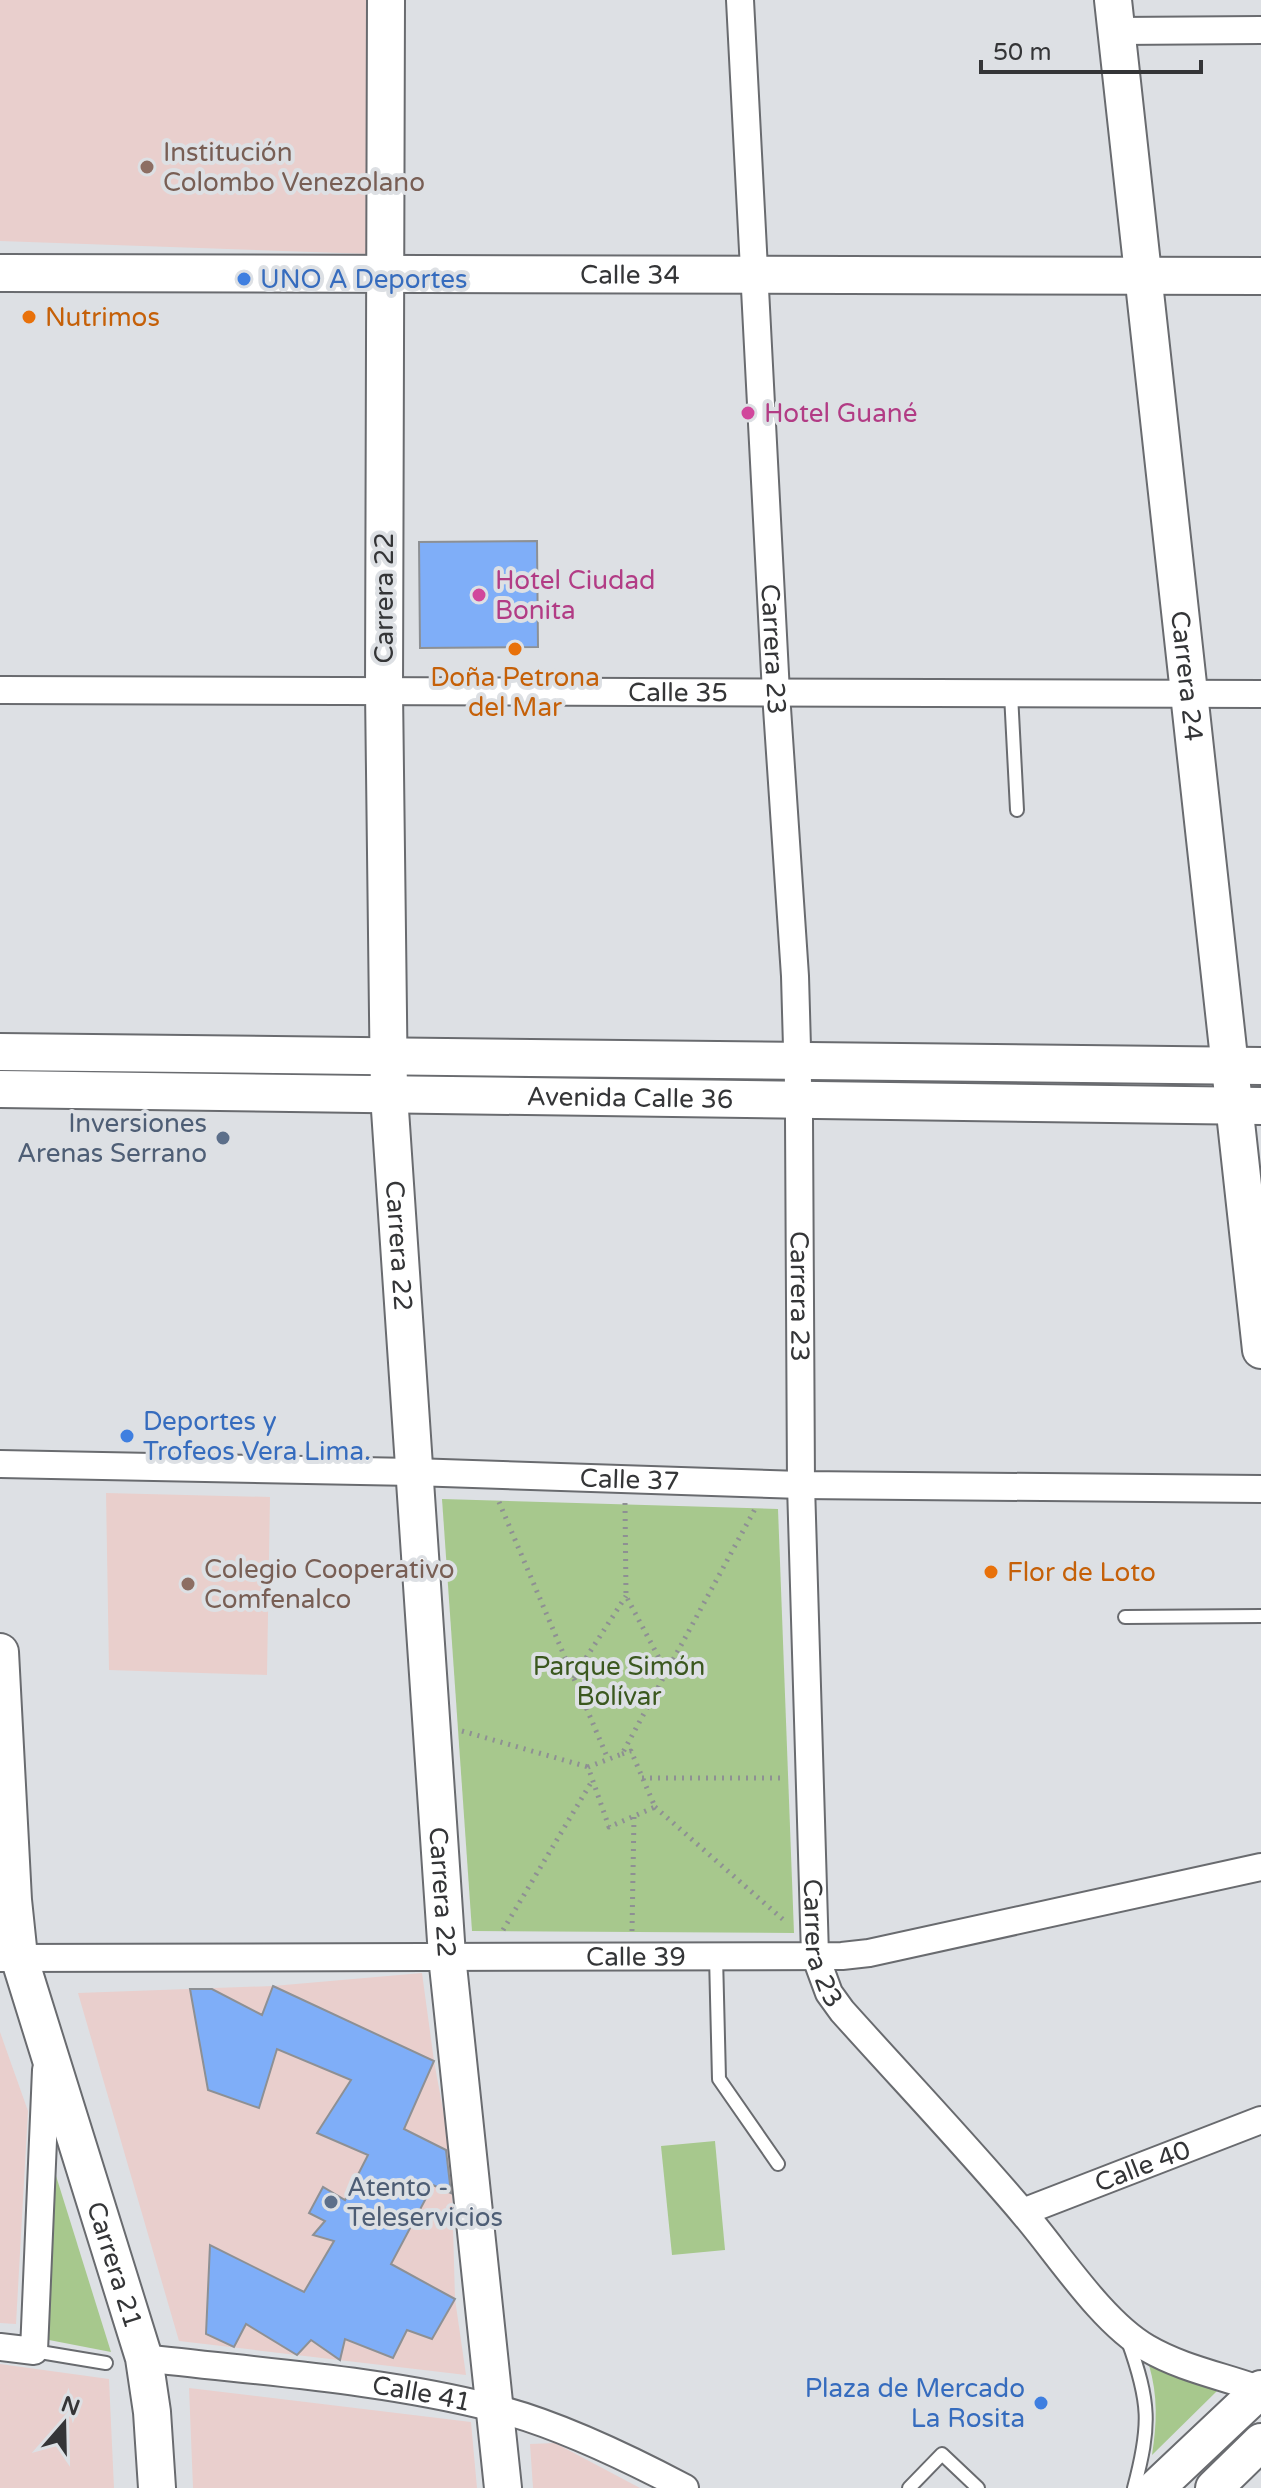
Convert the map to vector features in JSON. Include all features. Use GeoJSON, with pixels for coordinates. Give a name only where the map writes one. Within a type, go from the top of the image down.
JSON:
{"type":"FeatureCollection","features":[{"type":"Feature","properties":{"kind":"street","name":"Carrera 22"},"geometry":{"type":"LineString","coordinates":[[386,0],[384,691],[389,1095],[447,1956],[503,2488]]}},
{"type":"Feature","properties":{"kind":"street","name":"Carrera 23"},"geometry":{"type":"LineString","coordinates":[[740,0],[776,693],[795,976],[799,1101],[801,1485],[815,1952],[829,1993],[842,2011],[1023,2212],[1124,2331],[1145,2347],[1174,2362],[1261,2389]]}},
{"type":"Feature","properties":{"kind":"street"},"geometry":{"type":"LineString","coordinates":[[1115,15],[1261,30]]}},
{"type":"Feature","properties":{"kind":"street","name":"Carrera 24"},"geometry":{"type":"LineString","coordinates":[[1115,15],[1190,694],[1246,1066],[1261,1350]]}},
{"type":"Feature","properties":{"kind":"street","name":"Calle 34"},"geometry":{"type":"LineString","coordinates":[[0,273],[1261,276]]}},
{"type":"Feature","properties":{"kind":"street","name":"Calle 35"},"geometry":{"type":"LineString","coordinates":[[0,690],[1261,694]]}},
{"type":"Feature","properties":{"kind":"street","name":"Avenida Calle 36"},"geometry":{"type":"LineString","coordinates":[[0,1052],[1246,1066]]}},
{"type":"Feature","properties":{"kind":"street","name":"Avenida Calle 36"},"geometry":{"type":"LineString","coordinates":[[0,1089],[1248,1106]]}},
{"type":"Feature","properties":{"kind":"street","name":"Calle 37"},"geometry":{"type":"LineString","coordinates":[[0,1464],[413,1472],[801,1485],[1261,1489]]}},
{"type":"Feature","properties":{"kind":"street","name":"Carrera 21"},"geometry":{"type":"LineString","coordinates":[[0,1652],[11,1876],[10,1958],[47,2046],[144,2358],[152,2412],[157,2488]]}},
{"type":"Feature","properties":{"kind":"street","name":"Calle 39"},"geometry":{"type":"LineString","coordinates":[[10,1958],[869,1953],[1261,1867]]}},
{"type":"Feature","properties":{"kind":"street","name":"Carrera 21"},"geometry":{"type":"LineString","coordinates":[[34,2351],[47,2046]]}},
{"type":"Feature","properties":{"kind":"street","name":"Calle 40"},"geometry":{"type":"LineString","coordinates":[[1023,2212],[1261,2120]]}},
{"type":"Feature","properties":{"kind":"street"},"geometry":{"type":"LineString","coordinates":[[0,2347],[34,2351]]}},
{"type":"Feature","properties":{"kind":"street","name":"Calle 41"},"geometry":{"type":"LineString","coordinates":[[144,2358],[306,2376],[495,2408],[611,2452],[685,2488]]}},
{"type":"Feature","properties":{"kind":"street"},"geometry":{"type":"LineString","coordinates":[[1156,2488],[1261,2389]]}},
{"type":"Feature","properties":{"kind":"street"},"geometry":{"type":"LineString","coordinates":[[1214,2488],[1261,2442]]}},
{"type":"Feature","properties":{"kind":"lane"},"geometry":{"type":"LineString","coordinates":[[1011,694],[1017,810]]}},
{"type":"Feature","properties":{"kind":"lane"},"geometry":{"type":"LineString","coordinates":[[1125,1617],[1261,1616]]}},
{"type":"Feature","properties":{"kind":"lane"},"geometry":{"type":"LineString","coordinates":[[716,1956],[719,2079],[778,2164]]}},
{"type":"Feature","properties":{"kind":"lane"},"geometry":{"type":"LineString","coordinates":[[1124,2331],[1142,2378],[1148,2409],[1145,2440],[1134,2488]]}},
{"type":"Feature","properties":{"kind":"lane"},"geometry":{"type":"LineString","coordinates":[[34,2351],[106,2363]]}},
{"type":"Feature","properties":{"kind":"lane"},"geometry":{"type":"LineString","coordinates":[[909,2488],[942,2454],[978,2488]]}},
{"type":"Feature","properties":{"kind":"path"},"geometry":{"type":"LineString","coordinates":[[487,1474],[608,1759]]}},
{"type":"Feature","properties":{"kind":"path"},"geometry":{"type":"LineString","coordinates":[[624,1479],[626,1596],[667,1672]]}},
{"type":"Feature","properties":{"kind":"path"},"geometry":{"type":"LineString","coordinates":[[622,1754],[770,1484]]}},
{"type":"Feature","properties":{"kind":"path"},"geometry":{"type":"LineString","coordinates":[[573,1678],[626,1596]]}},
{"type":"Feature","properties":{"kind":"path"},"geometry":{"type":"LineString","coordinates":[[431,1722],[588,1767],[631,1751],[655,1807],[815,1952]]}},
{"type":"Feature","properties":{"kind":"path"},"geometry":{"type":"LineString","coordinates":[[588,1767],[609,1827],[655,1807]]}},
{"type":"Feature","properties":{"kind":"path"},"geometry":{"type":"LineString","coordinates":[[642,1778],[810,1778]]}},
{"type":"Feature","properties":{"kind":"path"},"geometry":{"type":"LineString","coordinates":[[488,1956],[592,1780]]}},
{"type":"Feature","properties":{"kind":"path"},"geometry":{"type":"LineString","coordinates":[[631,1956],[634,1816]]}},
{"type":"Feature","properties":{"kind":"shaded area"},"geometry":{"type":"Polygon","coordinates":[[[0,0],[367,0],[370,254],[0,241],[0,0]]]}},
{"type":"Feature","properties":{"kind":"shaded area","name":"Colegio Cooperativo Comfenalco"},"geometry":{"type":"Polygon","coordinates":[[[106,1493],[270,1497],[267,1675],[109,1670],[106,1493]]]}},
{"type":"Feature","properties":{"kind":"shaded area"},"geometry":{"type":"Polygon","coordinates":[[[422,1973],[451,2153],[455,2299],[466,2375],[179,2341],[78,1993],[273,1986],[422,1973]]]}},
{"type":"Feature","properties":{"kind":"shaded area"},"geometry":{"type":"Polygon","coordinates":[[[0,2032],[28,2111],[16,2324],[0,2323],[0,2032]]]}},
{"type":"Feature","properties":{"kind":"shaded area"},"geometry":{"type":"Polygon","coordinates":[[[0,2364],[109,2379],[114,2488],[0,2488],[0,2364]]]}},
{"type":"Feature","properties":{"kind":"shaded area"},"geometry":{"type":"Polygon","coordinates":[[[189,2388],[471,2422],[477,2488],[193,2488],[189,2388]]]}},
{"type":"Feature","properties":{"kind":"shaded area"},"geometry":{"type":"Polygon","coordinates":[[[555,2443],[640,2488],[533,2488],[530,2444],[555,2443]]]}},
{"type":"Feature","properties":{"kind":"green space","name":"Parque Simón Bolívar"},"geometry":{"type":"Polygon","coordinates":[[[442,1499],[778,1509],[794,1933],[472,1931],[442,1499]]]}},
{"type":"Feature","properties":{"kind":"green space"},"geometry":{"type":"Polygon","coordinates":[[[715,2141],[725,2250],[672,2255],[661,2146],[715,2141]]]}},
{"type":"Feature","properties":{"kind":"green space"},"geometry":{"type":"Polygon","coordinates":[[[52,2163],[111,2352],[49,2340],[52,2163]]]}},
{"type":"Feature","properties":{"kind":"green space"},"geometry":{"type":"Polygon","coordinates":[[[1149,2365],[1217,2391],[1152,2455],[1156,2410],[1149,2365]]]}},
{"type":"Feature","properties":{"kind":"building","name":"Hotel Ciudad Bonita"},"geometry":{"type":"Polygon","coordinates":[[[537,541],[538,647],[420,648],[419,542],[537,541]]]}},
{"type":"Feature","properties":{"kind":"building"},"geometry":{"type":"Polygon","coordinates":[[[273,1986],[434,2061],[404,2129],[446,2150],[451,2193],[433,2185],[391,2264],[455,2299],[432,2339],[407,2330],[393,2358],[345,2339],[340,2360],[311,2340],[297,2355],[246,2324],[234,2347],[206,2334],[210,2245],[304,2292],[334,2241],[313,2235],[325,2221],[309,2213],[323,2187],[345,2200],[368,2155],[317,2133],[351,2080],[277,2049],[259,2108],[208,2090],[190,1989],[212,1989],[262,2015],[273,1986]]]}},
{"type":"Feature","properties":{"kind":"place","name":"Institución Colombo Venezolano"},"geometry":{"type":"Point","coordinates":[147,167]}},
{"type":"Feature","properties":{"kind":"place","name":"UNO A Deportes"},"geometry":{"type":"Point","coordinates":[244,279]}},
{"type":"Feature","properties":{"kind":"place","name":"Nutrimos"},"geometry":{"type":"Point","coordinates":[29,317]}},
{"type":"Feature","properties":{"kind":"place","name":"Hotel Guané"},"geometry":{"type":"Point","coordinates":[748,413]}},
{"type":"Feature","properties":{"kind":"place","name":"Hotel Ciudad Bonita"},"geometry":{"type":"Point","coordinates":[479,595]}},
{"type":"Feature","properties":{"kind":"place","name":"Doña Petrona del Mar"},"geometry":{"type":"Point","coordinates":[515,649]}},
{"type":"Feature","properties":{"kind":"place","name":"Inversiones Arenas Serrano"},"geometry":{"type":"Point","coordinates":[223,1138]}},
{"type":"Feature","properties":{"kind":"place","name":"Deportes y Trofeos Vera Lima."},"geometry":{"type":"Point","coordinates":[127,1436]}},
{"type":"Feature","properties":{"kind":"place","name":"Flor de Loto"},"geometry":{"type":"Point","coordinates":[991,1572]}},
{"type":"Feature","properties":{"kind":"place","name":"Colegio Cooperativo Comfenalco"},"geometry":{"type":"Point","coordinates":[188,1584]}},
{"type":"Feature","properties":{"kind":"place","name":"Atento - Teleservicios"},"geometry":{"type":"Point","coordinates":[331,2202]}},
{"type":"Feature","properties":{"kind":"place","name":"Plaza de Mercado La Rosita"},"geometry":{"type":"Point","coordinates":[1041,2403]}}]}
